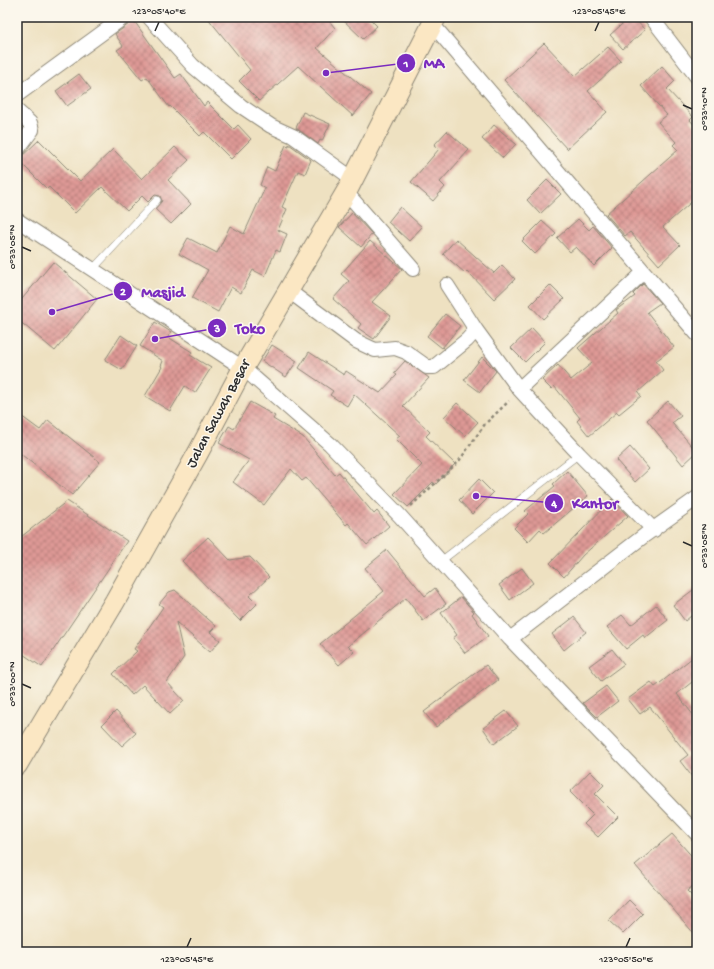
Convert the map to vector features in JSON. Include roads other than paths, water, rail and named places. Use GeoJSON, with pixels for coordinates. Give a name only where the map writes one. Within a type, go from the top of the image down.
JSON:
{"type":"FeatureCollection","features":[{"type":"Feature","properties":{"kind":"main road","name":"Jalan Sawah Besar"},"geometry":{"type":"LineString","coordinates":[[17,765],[115,601],[198,453],[243,368],[350,185],[434,21]]}},
{"type":"Feature","properties":{"kind":"street"},"geometry":{"type":"LineString","coordinates":[[17,95],[124,17]]}},
{"type":"Feature","properties":{"kind":"street"},"geometry":{"type":"LineString","coordinates":[[149,17],[193,66],[241,106],[271,126],[293,136],[350,185],[413,269]]}},
{"type":"Feature","properties":{"kind":"street"},"geometry":{"type":"LineString","coordinates":[[651,17],[697,77]]}},
{"type":"Feature","properties":{"kind":"street"},"geometry":{"type":"LineString","coordinates":[[434,21],[644,272],[665,294],[697,334]]}},
{"type":"Feature","properties":{"kind":"street"},"geometry":{"type":"LineString","coordinates":[[17,111],[30,123],[32,130],[17,150]]}},
{"type":"Feature","properties":{"kind":"street"},"geometry":{"type":"LineString","coordinates":[[17,220],[243,368],[330,444],[400,516],[510,639],[697,834]]}},
{"type":"Feature","properties":{"kind":"street"},"geometry":{"type":"LineString","coordinates":[[516,393],[644,272]]}},
{"type":"Feature","properties":{"kind":"street"},"geometry":{"type":"LineString","coordinates":[[447,285],[516,393],[654,530]]}},
{"type":"Feature","properties":{"kind":"street"},"geometry":{"type":"LineString","coordinates":[[289,291],[356,341],[375,350],[395,348],[406,352],[427,367],[434,367],[467,340],[476,330]]}},
{"type":"Feature","properties":{"kind":"street"},"geometry":{"type":"LineString","coordinates":[[510,639],[697,498]]}},
{"type":"Feature","properties":{"kind":"lane"},"geometry":{"type":"LineString","coordinates":[[92,270],[157,200]]}},
{"type":"Feature","properties":{"kind":"lane"},"geometry":{"type":"LineString","coordinates":[[441,562],[579,454]]}},
{"type":"Feature","properties":{"kind":"place","name":"MA"},"geometry":{"type":"Point","coordinates":[326,73]}},
{"type":"Feature","properties":{"kind":"place","name":"Masjid"},"geometry":{"type":"Point","coordinates":[52,312]}},
{"type":"Feature","properties":{"kind":"place","name":"Toko"},"geometry":{"type":"Point","coordinates":[155,339]}},
{"type":"Feature","properties":{"kind":"place","name":"Kantor"},"geometry":{"type":"Point","coordinates":[476,496]}}]}
